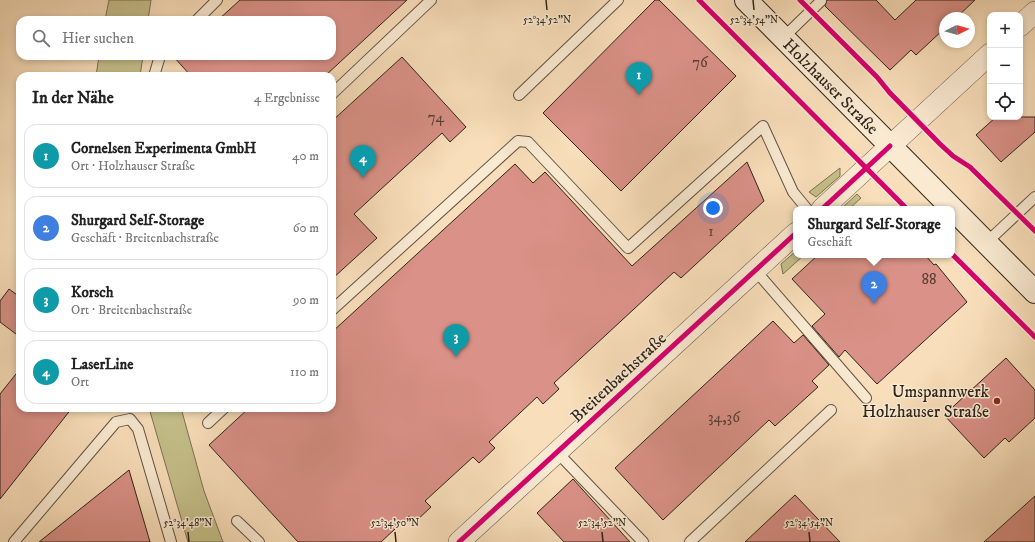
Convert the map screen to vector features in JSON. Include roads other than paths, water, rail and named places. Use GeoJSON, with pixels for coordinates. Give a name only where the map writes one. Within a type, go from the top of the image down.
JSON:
{"type":"FeatureCollection","features":[{"type":"Feature","properties":{"kind":"main road","name":"Holzhauser Straße"},"geometry":{"type":"LineString","coordinates":[[746,0],[949,206]]}},
{"type":"Feature","properties":{"kind":"main road","name":"Holzhauser Straße"},"geometry":{"type":"LineString","coordinates":[[955,212],[1035,292]]}},
{"type":"Feature","properties":{"kind":"street"},"geometry":{"type":"LineString","coordinates":[[1023,23],[1035,12]]}},
{"type":"Feature","properties":{"kind":"street"},"geometry":{"type":"LineString","coordinates":[[825,206],[987,57]]}},
{"type":"Feature","properties":{"kind":"street","name":"Breitenbachstraße"},"geometry":{"type":"LineString","coordinates":[[459,542],[793,236]]}},
{"type":"Feature","properties":{"kind":"lane"},"geometry":{"type":"LineString","coordinates":[[201,16],[217,0]]}},
{"type":"Feature","properties":{"kind":"lane"},"geometry":{"type":"LineString","coordinates":[[336,90],[431,0]]}},
{"type":"Feature","properties":{"kind":"lane"},"geometry":{"type":"LineString","coordinates":[[519,94],[618,0]]}},
{"type":"Feature","properties":{"kind":"lane"},"geometry":{"type":"LineString","coordinates":[[783,38],[821,1]]}},
{"type":"Feature","properties":{"kind":"lane"},"geometry":{"type":"LineString","coordinates":[[155,72],[159,60]]}},
{"type":"Feature","properties":{"kind":"lane"},"geometry":{"type":"LineString","coordinates":[[336,306],[518,141],[528,142],[628,248],[764,126],[793,192],[805,206]]}},
{"type":"Feature","properties":{"kind":"lane"},"geometry":{"type":"LineString","coordinates":[[986,243],[1035,197]]}},
{"type":"Feature","properties":{"kind":"lane"},"geometry":{"type":"LineString","coordinates":[[755,270],[866,398]]}},
{"type":"Feature","properties":{"kind":"lane"},"geometry":{"type":"LineString","coordinates":[[690,542],[831,410]]}},
{"type":"Feature","properties":{"kind":"lane"},"geometry":{"type":"LineString","coordinates":[[208,422],[219,412]]}},
{"type":"Feature","properties":{"kind":"lane"},"geometry":{"type":"LineString","coordinates":[[14,542],[116,422],[130,419],[138,429],[171,542]]}},
{"type":"Feature","properties":{"kind":"lane"},"geometry":{"type":"LineString","coordinates":[[557,452],[643,542]]}},
{"type":"Feature","properties":{"kind":"lane"},"geometry":{"type":"LineString","coordinates":[[237,521],[259,542]]}},
{"type":"Feature","properties":{"kind":"place","name":"Cornelsen Experimenta GmbH"},"geometry":{"type":"Point","coordinates":[639,95]}},
{"type":"Feature","properties":{"kind":"place","name":"LaserLine"},"geometry":{"type":"Point","coordinates":[363,178]}},
{"type":"Feature","properties":{"kind":"place","name":"Shurgard Self-Storage"},"geometry":{"type":"Point","coordinates":[874,304]}},
{"type":"Feature","properties":{"kind":"place","name":"Korsch"},"geometry":{"type":"Point","coordinates":[456,357]}},
{"type":"Feature","properties":{"kind":"place","name":"Umspannwerk Holzhauser Straße"},"geometry":{"type":"Point","coordinates":[997,401]}}]}
